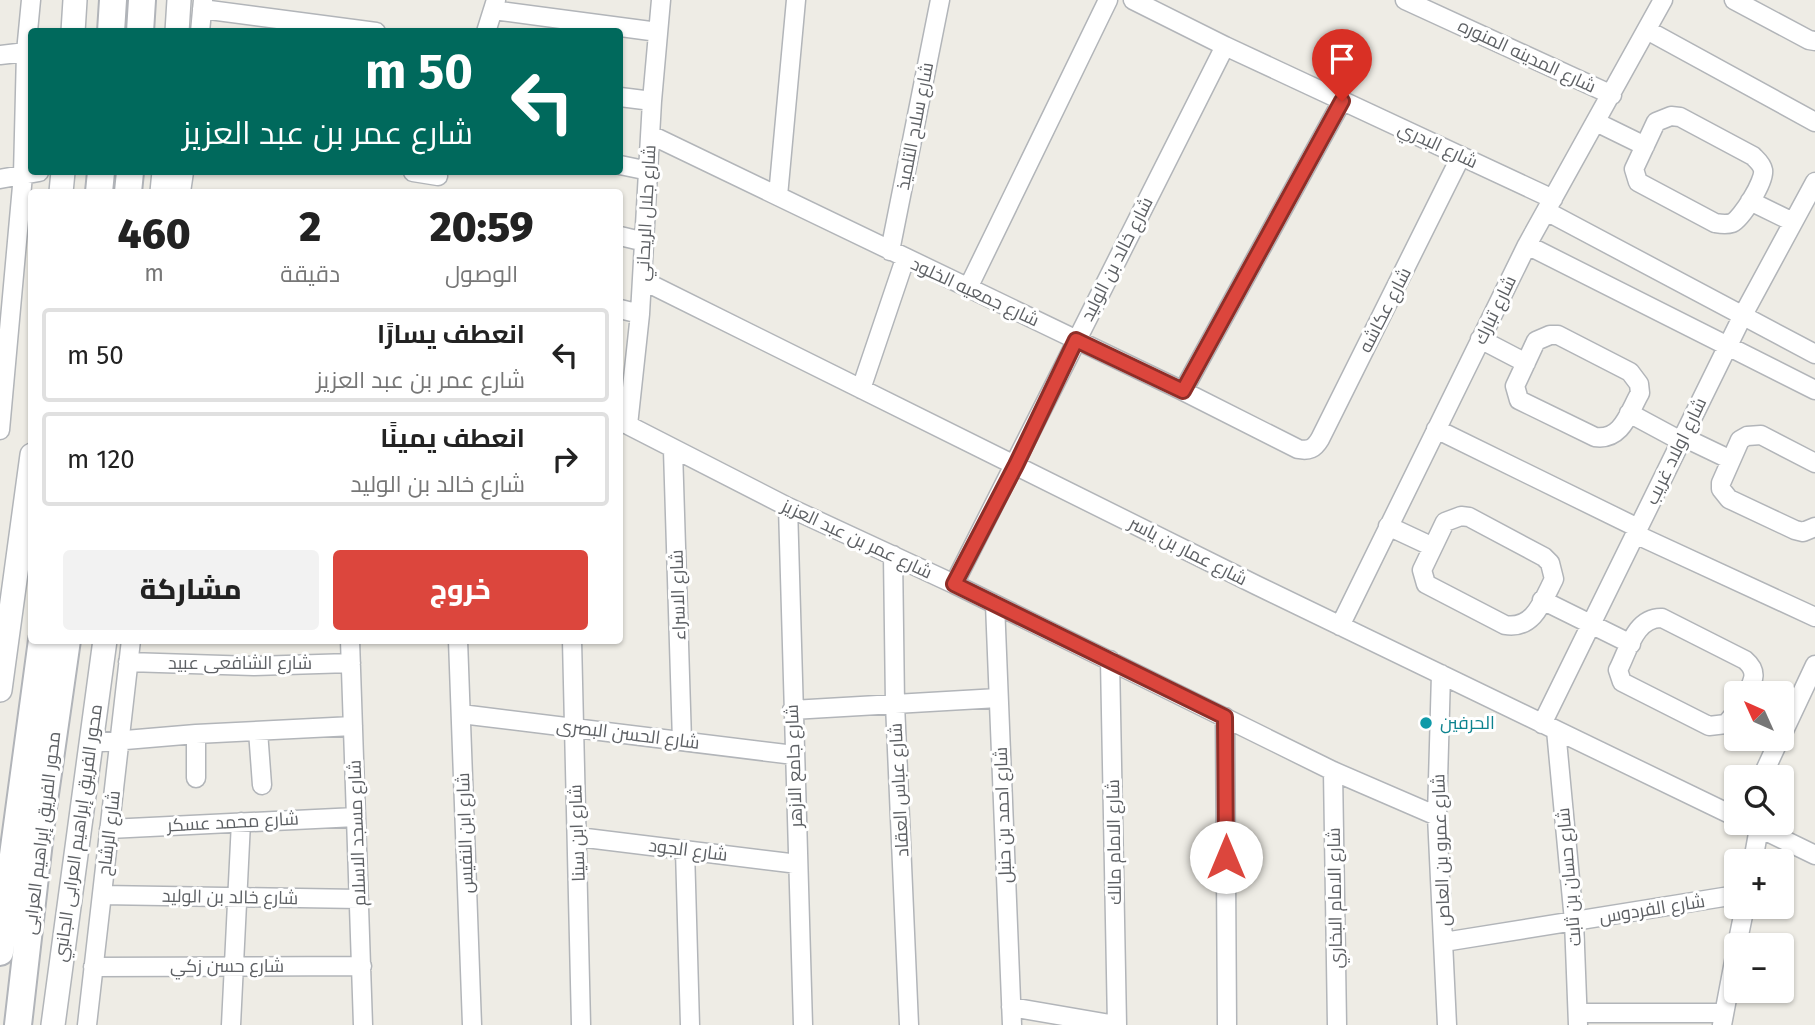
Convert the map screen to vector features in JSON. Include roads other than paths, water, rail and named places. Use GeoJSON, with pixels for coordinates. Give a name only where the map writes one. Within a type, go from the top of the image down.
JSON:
{"type":"FeatureCollection","features":[{"type":"Feature","properties":{"kind":"main road"},"geometry":{"type":"LineString","coordinates":[[111,28],[113,0]]}},
{"type":"Feature","properties":{"kind":"main road"},"geometry":{"type":"LineString","coordinates":[[140,28],[142,0]]}},
{"type":"Feature","properties":{"kind":"main road","name":"محور الفريق إبراهيم العرابى"},"geometry":{"type":"LineString","coordinates":[[0,953],[41,644]]}},
{"type":"Feature","properties":{"kind":"main road","name":"محور الفريق إبراهيم العرابى"},"geometry":{"type":"LineString","coordinates":[[18,1025],[42,815],[66,644]]}},
{"type":"Feature","properties":{"kind":"street"},"geometry":{"type":"LineString","coordinates":[[29,28],[32,0]]}},
{"type":"Feature","properties":{"kind":"street"},"geometry":{"type":"LineString","coordinates":[[73,28],[75,0]]}},
{"type":"Feature","properties":{"kind":"street"},"geometry":{"type":"LineString","coordinates":[[177,28],[179,0]]}},
{"type":"Feature","properties":{"kind":"street","name":"شارع جلال الريحاني"},"geometry":{"type":"LineString","coordinates":[[624,423],[640,314],[652,102],[661,0]]}},
{"type":"Feature","properties":{"kind":"street"},"geometry":{"type":"LineString","coordinates":[[778,196],[796,0]]}},
{"type":"Feature","properties":{"kind":"street","name":"شارع سلاح التلميذ"},"geometry":{"type":"LineString","coordinates":[[861,389],[898,255],[940,0]]}},
{"type":"Feature","properties":{"kind":"street"},"geometry":{"type":"LineString","coordinates":[[968,288],[1108,0]]}},
{"type":"Feature","properties":{"kind":"street","name":"شارع البدري"},"geometry":{"type":"LineString","coordinates":[[1133,0],[1163,7],[1226,46],[1461,156],[1815,354]]}},
{"type":"Feature","properties":{"kind":"street","name":"شارع المدينه المنوره"},"geometry":{"type":"LineString","coordinates":[[1405,0],[1612,95]]}},
{"type":"Feature","properties":{"kind":"street","name":"شارع تبارك"},"geometry":{"type":"LineString","coordinates":[[1339,626],[1527,246],[1664,0]]}},
{"type":"Feature","properties":{"kind":"street"},"geometry":{"type":"LineString","coordinates":[[1734,0],[1815,41]]}},
{"type":"Feature","properties":{"kind":"street"},"geometry":{"type":"LineString","coordinates":[[200,28],[203,4],[351,28]]}},
{"type":"Feature","properties":{"kind":"street"},"geometry":{"type":"LineString","coordinates":[[487,28],[495,5],[658,32]]}},
{"type":"Feature","properties":{"kind":"street"},"geometry":{"type":"LineString","coordinates":[[1647,30],[1815,122]]}},
{"type":"Feature","properties":{"kind":"street"},"geometry":{"type":"LineString","coordinates":[[28,35],[28,100]]}},
{"type":"Feature","properties":{"kind":"street","name":"شارع خالد بن الوليد"},"geometry":{"type":"LineString","coordinates":[[954,584],[1226,46]]}},
{"type":"Feature","properties":{"kind":"street"},"geometry":{"type":"LineString","coordinates":[[0,55],[26,52]]}},
{"type":"Feature","properties":{"kind":"street"},"geometry":{"type":"LineString","coordinates":[[623,97],[652,102]]}},
{"type":"Feature","properties":{"kind":"street"},"geometry":{"type":"LineString","coordinates":[[1183,391],[1342,101]]}},
{"type":"Feature","properties":{"kind":"street"},"geometry":{"type":"LineString","coordinates":[[1671,116],[1680,117],[1753,156],[1763,169],[1763,178],[1741,217],[1725,225],[1715,223],[1643,187],[1634,176],[1634,169],[1645,146],[1656,122],[1671,116]]}},
{"type":"Feature","properties":{"kind":"street"},"geometry":{"type":"LineString","coordinates":[[1596,122],[1645,146]]}},
{"type":"Feature","properties":{"kind":"street","name":"شارع جمعيه الخلود"},"geometry":{"type":"LineString","coordinates":[[651,135],[1298,449]]}},
{"type":"Feature","properties":{"kind":"street","name":"شارع عكاشه"},"geometry":{"type":"LineString","coordinates":[[1298,449],[1307,451],[1315,447],[1320,439],[1461,156]]}},
{"type":"Feature","properties":{"kind":"street"},"geometry":{"type":"LineString","coordinates":[[623,166],[649,171]]}},
{"type":"Feature","properties":{"kind":"street"},"geometry":{"type":"LineString","coordinates":[[0,179],[28,174]]}},
{"type":"Feature","properties":{"kind":"street","name":"شارع اولاد غريب"},"geometry":{"type":"LineString","coordinates":[[1549,727],[1591,624],[1743,315],[1815,181]]}},
{"type":"Feature","properties":{"kind":"street"},"geometry":{"type":"LineString","coordinates":[[0,430],[28,198]]}},
{"type":"Feature","properties":{"kind":"street"},"geometry":{"type":"LineString","coordinates":[[1750,201],[1793,222]]}},
{"type":"Feature","properties":{"kind":"street"},"geometry":{"type":"LineString","coordinates":[[623,237],[645,242]]}},
{"type":"Feature","properties":{"kind":"street"},"geometry":{"type":"LineString","coordinates":[[1527,246],[1815,390]]}},
{"type":"Feature","properties":{"kind":"street","name":"شارع عمار بن ياسر"},"geometry":{"type":"LineString","coordinates":[[642,280],[1339,626],[1724,811]]}},
{"type":"Feature","properties":{"kind":"street"},"geometry":{"type":"LineString","coordinates":[[623,310],[640,314]]}},
{"type":"Feature","properties":{"kind":"street"},"geometry":{"type":"LineString","coordinates":[[1558,335],[1630,372],[1636,377],[1640,393],[1619,430],[1604,438],[1595,437],[1519,400],[1515,386],[1526,363],[1536,341],[1542,337],[1558,335]]}},
{"type":"Feature","properties":{"kind":"street"},"geometry":{"type":"LineString","coordinates":[[1480,340],[1526,363]]}},
{"type":"Feature","properties":{"kind":"street"},"geometry":{"type":"LineString","coordinates":[[1629,413],[1731,460]]}},
{"type":"Feature","properties":{"kind":"street","name":"شارع عمر بن عبد العزيز"},"geometry":{"type":"LineString","coordinates":[[624,423],[788,507],[954,584],[1334,771],[1437,816]]}},
{"type":"Feature","properties":{"kind":"street"},"geometry":{"type":"LineString","coordinates":[[1436,429],[1815,617]]}},
{"type":"Feature","properties":{"kind":"street"},"geometry":{"type":"LineString","coordinates":[[1815,463],[1761,435],[1754,435],[1740,440],[1721,483],[1724,495],[1795,530],[1803,532],[1815,527]]}},
{"type":"Feature","properties":{"kind":"street","name":"شارع الاسراء"},"geometry":{"type":"LineString","coordinates":[[673,450],[682,741]]}},
{"type":"Feature","properties":{"kind":"street"},"geometry":{"type":"LineString","coordinates":[[0,690],[5,610],[28,478]]}},
{"type":"Feature","properties":{"kind":"street","name":"شارع جامع الازهر"},"geometry":{"type":"LineString","coordinates":[[788,507],[803,1025]]}},
{"type":"Feature","properties":{"kind":"street"},"geometry":{"type":"LineString","coordinates":[[1469,516],[1544,557],[1550,563],[1554,579],[1532,619],[1524,625],[1506,625],[1426,584],[1422,570],[1433,547],[1445,522],[1452,517],[1469,516]]}},
{"type":"Feature","properties":{"kind":"street"},"geometry":{"type":"LineString","coordinates":[[1388,526],[1433,547]]}},
{"type":"Feature","properties":{"kind":"street","name":"شارع عباس العقاد"},"geometry":{"type":"LineString","coordinates":[[893,555],[895,704],[909,1025]]}},
{"type":"Feature","properties":{"kind":"street"},"geometry":{"type":"LineString","coordinates":[[1542,600],[1631,644]]}},
{"type":"Feature","properties":{"kind":"street","name":"شارع احمد بن حنبل"},"geometry":{"type":"LineString","coordinates":[[995,604],[1011,1016]]}},
{"type":"Feature","properties":{"kind":"street"},"geometry":{"type":"LineString","coordinates":[[1724,725],[1709,726],[1627,686],[1618,677],[1618,670],[1641,624],[1661,618],[1751,665],[1754,681]]}},
{"type":"Feature","properties":{"kind":"street","name":"محور الفريق إبراهيم العرابى الجانبي"},"geometry":{"type":"LineString","coordinates":[[53,1025],[104,644]]}},
{"type":"Feature","properties":{"kind":"street","name":"شارع الرشاح"},"geometry":{"type":"LineString","coordinates":[[87,1025],[130,644]]}},
{"type":"Feature","properties":{"kind":"street","name":"شارع مسجد الاسلام"},"geometry":{"type":"LineString","coordinates":[[350,644],[362,1025]]}},
{"type":"Feature","properties":{"kind":"street","name":"شارع ابن النفيس"},"geometry":{"type":"LineString","coordinates":[[458,644],[472,1025]]}},
{"type":"Feature","properties":{"kind":"street","name":"شارع ابن سينا"},"geometry":{"type":"LineString","coordinates":[[572,644],[582,1025]]}},
{"type":"Feature","properties":{"kind":"street","name":"شارع الامام مالك"},"geometry":{"type":"LineString","coordinates":[[1110,660],[1116,1025]]}},
{"type":"Feature","properties":{"kind":"street","name":"شارع الشافعى عبيد"},"geometry":{"type":"LineString","coordinates":[[128,662],[254,666],[351,663]]}},
{"type":"Feature","properties":{"kind":"street"},"geometry":{"type":"LineString","coordinates":[[1794,708],[1815,665]]}},
{"type":"Feature","properties":{"kind":"street","name":"شارع عمرو بن العاص"},"geometry":{"type":"LineString","coordinates":[[1441,674],[1437,816],[1447,1025]]}},
{"type":"Feature","properties":{"kind":"street"},"geometry":{"type":"LineString","coordinates":[[792,710],[998,698]]}},
{"type":"Feature","properties":{"kind":"street"},"geometry":{"type":"LineString","coordinates":[[1798,701],[1815,709]]}},
{"type":"Feature","properties":{"kind":"street","name":"شارع الحسن البصرى"},"geometry":{"type":"LineString","coordinates":[[461,714],[794,755]]}},
{"type":"Feature","properties":{"kind":"street"},"geometry":{"type":"LineString","coordinates":[[1225,717],[1227,1025]]}},
{"type":"Feature","properties":{"kind":"street"},"geometry":{"type":"LineString","coordinates":[[90,743],[196,734],[353,726]]}},
{"type":"Feature","properties":{"kind":"street","name":"شارع حسان بن ثابت"},"geometry":{"type":"LineString","coordinates":[[1549,727],[1574,921],[1578,1019]]}},
{"type":"Feature","properties":{"kind":"street"},"geometry":{"type":"LineString","coordinates":[[258,731],[262,785]]}},
{"type":"Feature","properties":{"kind":"street"},"geometry":{"type":"LineString","coordinates":[[196,734],[196,778]]}},
{"type":"Feature","properties":{"kind":"street","name":"شارع الامام البخاري"},"geometry":{"type":"LineString","coordinates":[[1334,771],[1337,1025]]}},
{"type":"Feature","properties":{"kind":"street","name":"شارع محمد عسكر"},"geometry":{"type":"LineString","coordinates":[[109,829],[356,817]]}},
{"type":"Feature","properties":{"kind":"street"},"geometry":{"type":"LineString","coordinates":[[231,1025],[241,822]]}},
{"type":"Feature","properties":{"kind":"street"},"geometry":{"type":"LineString","coordinates":[[1773,835],[1815,856]]}},
{"type":"Feature","properties":{"kind":"street","name":"شارع الجود"},"geometry":{"type":"LineString","coordinates":[[578,837],[798,864]]}},
{"type":"Feature","properties":{"kind":"street"},"geometry":{"type":"LineString","coordinates":[[685,850],[690,1025]]}},
{"type":"Feature","properties":{"kind":"street","name":"شارع خالد بن الوليد"},"geometry":{"type":"LineString","coordinates":[[102,895],[359,899]]}},
{"type":"Feature","properties":{"kind":"street","name":"شارع الفردوس"},"geometry":{"type":"LineString","coordinates":[[1444,942],[1724,897]]}},
{"type":"Feature","properties":{"kind":"street","name":"شارع حسن زكي"},"geometry":{"type":"LineString","coordinates":[[93,967],[362,966]]}},
{"type":"Feature","properties":{"kind":"street"},"geometry":{"type":"LineString","coordinates":[[1011,1016],[1116,1025]]}},
{"type":"Feature","properties":{"kind":"street"},"geometry":{"type":"LineString","coordinates":[[1578,1019],[1723,1019]]}},
{"type":"Feature","properties":{"kind":"place","name":"الحرفين"},"geometry":{"type":"Point","coordinates":[1426,723]}}]}
